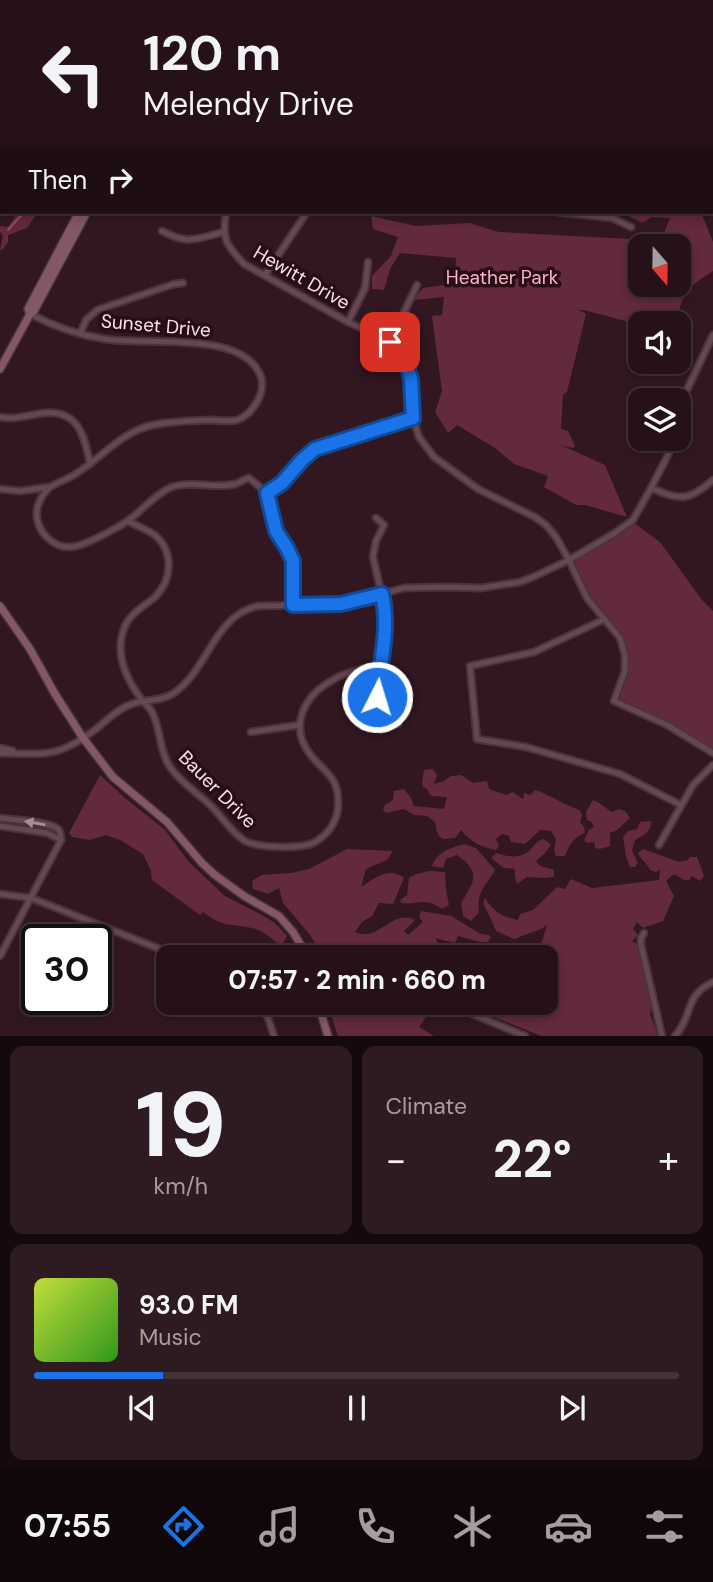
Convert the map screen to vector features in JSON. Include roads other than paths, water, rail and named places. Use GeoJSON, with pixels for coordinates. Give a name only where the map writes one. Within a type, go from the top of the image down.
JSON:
{"type":"FeatureCollection","features":[{"type":"Feature","properties":{"kind":"main road"},"geometry":{"type":"LineString","coordinates":[[30,314],[28,309],[78,214]]}},
{"type":"Feature","properties":{"kind":"main road"},"geometry":{"type":"LineString","coordinates":[[0,369],[86,214]]}},
{"type":"Feature","properties":{"kind":"main road"},"geometry":{"type":"LineString","coordinates":[[0,606],[30,649],[83,738],[113,777],[167,822],[215,875],[279,916],[301,945]]}},
{"type":"Feature","properties":{"kind":"main road"},"geometry":{"type":"LineString","coordinates":[[322,1015],[328,1036]]}},
{"type":"Feature","properties":{"kind":"street"},"geometry":{"type":"LineString","coordinates":[[162,231],[177,239],[193,240],[223,232],[226,214]]}},
{"type":"Feature","properties":{"kind":"street"},"geometry":{"type":"LineString","coordinates":[[265,275],[306,214]]}},
{"type":"Feature","properties":{"kind":"street"},"geometry":{"type":"LineString","coordinates":[[575,214],[612,218],[631,227]]}},
{"type":"Feature","properties":{"kind":"street","name":"Hewitt Drive"},"geometry":{"type":"LineString","coordinates":[[223,232],[230,249],[244,264],[390,342]]}},
{"type":"Feature","properties":{"kind":"street"},"geometry":{"type":"LineString","coordinates":[[348,321],[365,288],[368,262]]}},
{"type":"Feature","properties":{"kind":"street"},"geometry":{"type":"LineString","coordinates":[[80,334],[86,320],[97,310],[184,283]]}},
{"type":"Feature","properties":{"kind":"street"},"geometry":{"type":"LineString","coordinates":[[417,285],[390,342],[405,359],[411,379],[413,418],[419,437],[434,457],[478,489],[535,517],[556,537],[587,598],[620,638],[625,655],[625,671],[614,701],[667,725],[713,753]]}},
{"type":"Feature","properties":{"kind":"street","name":"Sunset Drive"},"geometry":{"type":"LineString","coordinates":[[30,314],[56,326],[106,340],[210,344],[234,351],[252,361],[262,385],[256,404],[237,420],[173,421],[148,426],[124,438],[71,478],[50,487]]}},
{"type":"Feature","properties":{"kind":"street"},"geometry":{"type":"LineString","coordinates":[[688,388],[713,335]]}},
{"type":"Feature","properties":{"kind":"street"},"geometry":{"type":"LineString","coordinates":[[0,417],[9,419],[45,413],[65,416],[82,431],[90,464]]}},
{"type":"Feature","properties":{"kind":"street"},"geometry":{"type":"LineString","coordinates":[[267,493],[282,483],[315,449],[413,418]]}},
{"type":"Feature","properties":{"kind":"street"},"geometry":{"type":"LineString","coordinates":[[0,750],[27,754],[61,751],[122,709],[174,693],[190,677],[230,620],[246,608],[341,604],[404,588],[481,588],[520,582],[569,560],[633,520],[670,451]]}},
{"type":"Feature","properties":{"kind":"street"},"geometry":{"type":"LineString","coordinates":[[50,487],[40,501],[37,521],[49,540],[66,547],[85,544],[128,522],[164,491],[183,484],[236,484],[249,478],[267,493],[276,531],[293,561],[293,605]]}},
{"type":"Feature","properties":{"kind":"street"},"geometry":{"type":"LineString","coordinates":[[651,488],[675,498],[689,497],[713,480]]}},
{"type":"Feature","properties":{"kind":"street"},"geometry":{"type":"LineString","coordinates":[[0,489],[21,491],[50,487]]}},
{"type":"Feature","properties":{"kind":"street"},"geometry":{"type":"LineString","coordinates":[[376,518],[392,530]]}},
{"type":"Feature","properties":{"kind":"street","name":"Bauer Drive"},"geometry":{"type":"LineString","coordinates":[[128,522],[155,535],[168,556],[170,569],[167,582],[154,598],[137,610],[124,628],[121,647],[123,664],[131,684],[152,711],[170,767],[215,809],[239,836],[254,845],[282,847],[313,843],[327,834],[336,818],[338,807],[335,783],[327,770],[306,749],[299,725]]}},
{"type":"Feature","properties":{"kind":"street"},"geometry":{"type":"LineString","coordinates":[[384,524],[376,541],[373,557],[386,613],[377,697],[384,710],[398,724]]}},
{"type":"Feature","properties":{"kind":"street"},"geometry":{"type":"LineString","coordinates":[[605,619],[534,652],[470,666],[478,739],[526,747],[607,770],[681,805]]}},
{"type":"Feature","properties":{"kind":"street"},"geometry":{"type":"LineString","coordinates":[[251,732],[299,725],[307,701],[326,684],[342,674],[362,667],[380,667]]}},
{"type":"Feature","properties":{"kind":"street"},"geometry":{"type":"LineString","coordinates":[[659,845],[693,785],[713,765]]}},
{"type":"Feature","properties":{"kind":"street"},"geometry":{"type":"LineString","coordinates":[[0,818],[41,823],[58,829],[61,836],[0,956]]}},
{"type":"Feature","properties":{"kind":"street"},"geometry":{"type":"LineString","coordinates":[[0,826],[47,834],[61,840]]}},
{"type":"Feature","properties":{"kind":"street"},"geometry":{"type":"LineString","coordinates":[[0,894],[31,898],[156,947]]}},
{"type":"Feature","properties":{"kind":"street"},"geometry":{"type":"LineString","coordinates":[[644,933],[641,945],[662,1036]]}},
{"type":"Feature","properties":{"kind":"street"},"geometry":{"type":"LineString","coordinates":[[675,1036],[682,1027],[693,997],[713,982]]}},
{"type":"Feature","properties":{"kind":"street"},"geometry":{"type":"LineString","coordinates":[[266,1015],[274,1036]]}},
{"type":"Feature","properties":{"kind":"street"},"geometry":{"type":"LineString","coordinates":[[475,1015],[525,1036]]}},
{"type":"Feature","properties":{"kind":"waterway"},"geometry":{"type":"LineString","coordinates":[[8,230],[22,214]]}},
{"type":"Feature","properties":{"kind":"park label","name":"Heather Park"},"geometry":{"type":"Point","coordinates":[502,277]}}]}
